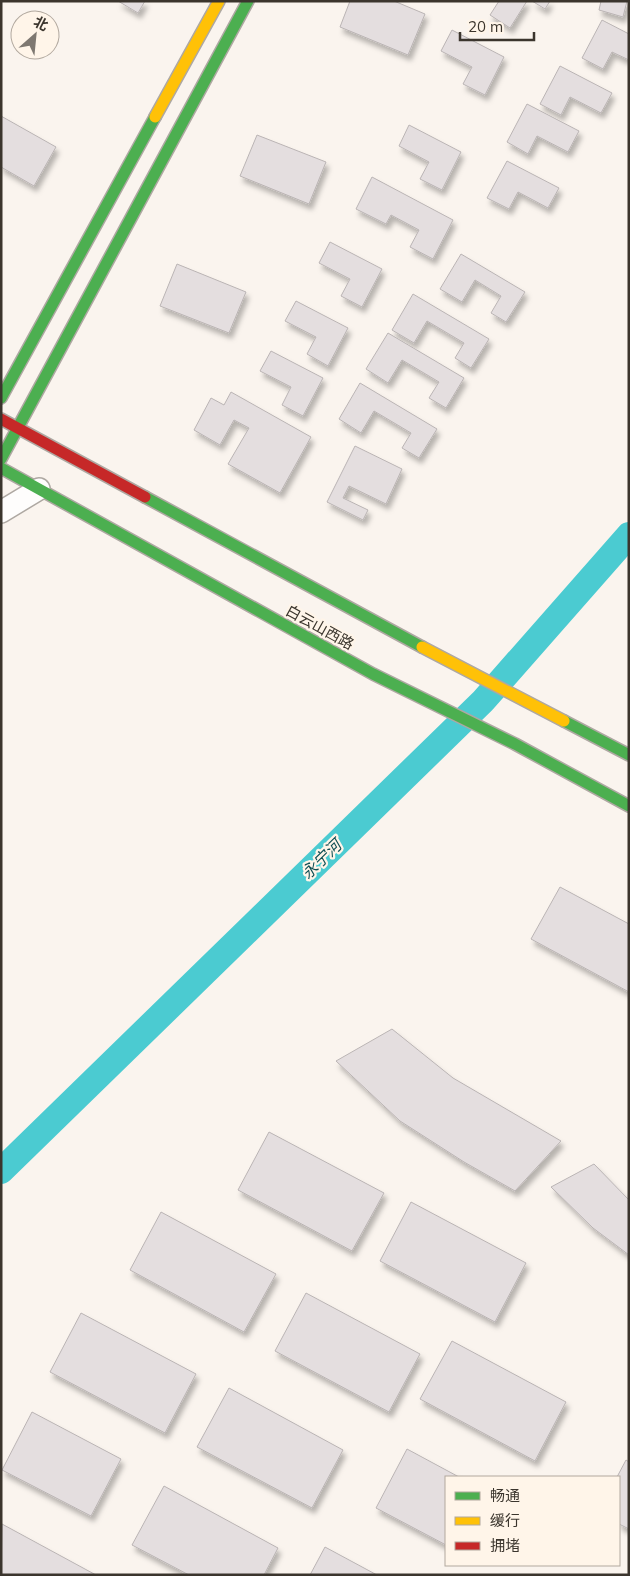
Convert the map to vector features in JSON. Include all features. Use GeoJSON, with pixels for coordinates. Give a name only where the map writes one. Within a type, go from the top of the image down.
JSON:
{"type":"FeatureCollection","features":[{"type":"Feature","properties":{"kind":"main road"},"geometry":{"type":"LineString","coordinates":[[1,398],[219,1]]}},
{"type":"Feature","properties":{"kind":"main road"},"geometry":{"type":"LineString","coordinates":[[1,459],[248,1]]}},
{"type":"Feature","properties":{"kind":"main road","name":"白云山西路"},"geometry":{"type":"LineString","coordinates":[[1,419],[396,634],[629,755]]}},
{"type":"Feature","properties":{"kind":"main road","name":"白云山西路"},"geometry":{"type":"LineString","coordinates":[[1,468],[373,674],[515,744],[629,806]]}},
{"type":"Feature","properties":{"kind":"street"},"geometry":{"type":"LineString","coordinates":[[1,512],[39,489]]}},
{"type":"Feature","properties":{"kind":"building"},"geometry":{"type":"Polygon","coordinates":[[[118,1],[145,1],[138,13],[118,1]]]}},
{"type":"Feature","properties":{"kind":"building"},"geometry":{"type":"Polygon","coordinates":[[[350,1],[394,1],[425,14],[408,55],[340,27],[350,1]]]}},
{"type":"Feature","properties":{"kind":"building"},"geometry":{"type":"Polygon","coordinates":[[[499,1],[527,1],[510,28],[490,15],[499,1]]]}},
{"type":"Feature","properties":{"kind":"building"},"geometry":{"type":"Polygon","coordinates":[[[532,1],[550,1],[545,9],[532,1]]]}},
{"type":"Feature","properties":{"kind":"building"},"geometry":{"type":"Polygon","coordinates":[[[601,1],[627,1],[623,17],[599,10],[601,1]]]}},
{"type":"Feature","properties":{"kind":"building"},"geometry":{"type":"Polygon","coordinates":[[[602,20],[629,34],[629,60],[612,52],[603,69],[582,58],[602,20]]]}},
{"type":"Feature","properties":{"kind":"building"},"geometry":{"type":"Polygon","coordinates":[[[452,30],[504,57],[485,95],[463,84],[472,67],[441,51],[452,30]]]}},
{"type":"Feature","properties":{"kind":"building"},"geometry":{"type":"Polygon","coordinates":[[[560,66],[612,93],[601,113],[570,97],[561,115],[540,104],[560,66]]]}},
{"type":"Feature","properties":{"kind":"building"},"geometry":{"type":"Polygon","coordinates":[[[527,104],[579,131],[568,152],[537,136],[528,154],[507,142],[527,104]]]}},
{"type":"Feature","properties":{"kind":"building"},"geometry":{"type":"Polygon","coordinates":[[[1,116],[56,147],[34,186],[1,167],[1,116]]]}},
{"type":"Feature","properties":{"kind":"building"},"geometry":{"type":"Polygon","coordinates":[[[409,125],[461,152],[442,190],[420,179],[429,162],[399,146],[409,125]]]}},
{"type":"Feature","properties":{"kind":"building"},"geometry":{"type":"Polygon","coordinates":[[[257,135],[326,162],[309,204],[240,176],[257,135]]]}},
{"type":"Feature","properties":{"kind":"building"},"geometry":{"type":"Polygon","coordinates":[[[507,161],[559,188],[548,208],[518,192],[509,209],[487,198],[507,161]]]}},
{"type":"Feature","properties":{"kind":"building"},"geometry":{"type":"Polygon","coordinates":[[[372,177],[453,220],[433,259],[410,247],[419,230],[391,215],[386,224],[356,209],[372,177]]]}},
{"type":"Feature","properties":{"kind":"building"},"geometry":{"type":"Polygon","coordinates":[[[330,242],[382,269],[362,307],[341,296],[350,279],[319,263],[330,242]]]}},
{"type":"Feature","properties":{"kind":"building"},"geometry":{"type":"Polygon","coordinates":[[[461,254],[525,292],[506,322],[491,313],[501,296],[475,280],[462,302],[440,289],[461,254]]]}},
{"type":"Feature","properties":{"kind":"building"},"geometry":{"type":"Polygon","coordinates":[[[177,264],[246,292],[229,333],[160,306],[177,264]]]}},
{"type":"Feature","properties":{"kind":"building"},"geometry":{"type":"Polygon","coordinates":[[[413,294],[489,339],[471,368],[455,358],[464,343],[427,321],[414,343],[392,330],[413,294]]]}},
{"type":"Feature","properties":{"kind":"building"},"geometry":{"type":"Polygon","coordinates":[[[296,301],[348,328],[328,366],[307,354],[316,337],[285,321],[296,301]]]}},
{"type":"Feature","properties":{"kind":"building"},"geometry":{"type":"Polygon","coordinates":[[[388,333],[464,378],[446,408],[429,398],[439,382],[402,360],[388,383],[366,369],[388,333]]]}},
{"type":"Feature","properties":{"kind":"building"},"geometry":{"type":"Polygon","coordinates":[[[271,351],[323,378],[303,416],[282,405],[291,387],[260,371],[271,351]]]}},
{"type":"Feature","properties":{"kind":"building"},"geometry":{"type":"Polygon","coordinates":[[[360,383],[437,429],[419,458],[402,448],[411,433],[374,411],[361,433],[339,419],[360,383]]]}},
{"type":"Feature","properties":{"kind":"building"},"geometry":{"type":"Polygon","coordinates":[[[231,392],[311,437],[280,493],[228,464],[249,428],[234,420],[220,445],[194,430],[211,398],[224,405],[231,392]]]}},
{"type":"Feature","properties":{"kind":"building"},"geometry":{"type":"Polygon","coordinates":[[[355,446],[402,469],[386,504],[349,486],[343,498],[368,510],[363,520],[327,502],[355,446]]]}},
{"type":"Feature","properties":{"kind":"building"},"geometry":{"type":"Polygon","coordinates":[[[560,887],[629,924],[629,992],[531,939],[560,887]]]}},
{"type":"Feature","properties":{"kind":"building"},"geometry":{"type":"Polygon","coordinates":[[[392,1029],[453,1078],[561,1141],[515,1191],[464,1162],[400,1121],[336,1061],[392,1029]]]}},
{"type":"Feature","properties":{"kind":"building"},"geometry":{"type":"Polygon","coordinates":[[[269,1132],[384,1193],[352,1251],[238,1190],[269,1132]]]}},
{"type":"Feature","properties":{"kind":"building"},"geometry":{"type":"Polygon","coordinates":[[[594,1164],[629,1200],[629,1255],[593,1228],[551,1187],[594,1164]]]}},
{"type":"Feature","properties":{"kind":"building"},"geometry":{"type":"Polygon","coordinates":[[[411,1202],[526,1263],[495,1322],[380,1261],[411,1202]]]}},
{"type":"Feature","properties":{"kind":"building"},"geometry":{"type":"Polygon","coordinates":[[[161,1212],[276,1274],[244,1332],[130,1270],[161,1212]]]}},
{"type":"Feature","properties":{"kind":"building"},"geometry":{"type":"Polygon","coordinates":[[[306,1293],[420,1354],[389,1412],[275,1351],[306,1293]]]}},
{"type":"Feature","properties":{"kind":"building"},"geometry":{"type":"Polygon","coordinates":[[[81,1313],[196,1374],[165,1433],[50,1372],[81,1313]]]}},
{"type":"Feature","properties":{"kind":"building"},"geometry":{"type":"Polygon","coordinates":[[[452,1341],[566,1402],[535,1461],[420,1399],[452,1341]]]}},
{"type":"Feature","properties":{"kind":"building"},"geometry":{"type":"Polygon","coordinates":[[[229,1388],[343,1450],[312,1508],[197,1447],[229,1388]]]}},
{"type":"Feature","properties":{"kind":"building"},"geometry":{"type":"Polygon","coordinates":[[[32,1412],[121,1459],[91,1516],[2,1470],[32,1412]]]}},
{"type":"Feature","properties":{"kind":"building"},"geometry":{"type":"Polygon","coordinates":[[[407,1449],[457,1476],[445,1476],[445,1544],[376,1508],[407,1449]]]}},
{"type":"Feature","properties":{"kind":"building"},"geometry":{"type":"Polygon","coordinates":[[[626,1460],[629,1462],[629,1529],[620,1524],[620,1476],[618,1476],[626,1460]]]}},
{"type":"Feature","properties":{"kind":"building"},"geometry":{"type":"Polygon","coordinates":[[[164,1486],[278,1548],[264,1575],[189,1575],[132,1545],[164,1486]]]}},
{"type":"Feature","properties":{"kind":"building"},"geometry":{"type":"Polygon","coordinates":[[[2,1524],[96,1575],[1,1575],[2,1524]]]}},
{"type":"Feature","properties":{"kind":"building"},"geometry":{"type":"Polygon","coordinates":[[[325,1547],[377,1575],[310,1575],[325,1547]]]}},
{"type":"Feature","properties":{"kind":"waterway","name":"永宁河"},"geometry":{"type":"LineString","coordinates":[[1,1171],[483,701],[629,535]]}},
{"type":"Feature","properties":{"kind":"traffic: fast"},"geometry":{"type":"LineString","coordinates":[[1,459],[248,1]]}},
{"type":"Feature","properties":{"kind":"traffic: fast"},"geometry":{"type":"LineString","coordinates":[[1,398],[155,117]]}},
{"type":"Feature","properties":{"kind":"traffic: fast"},"geometry":{"type":"LineString","coordinates":[[1,468],[373,674],[515,744],[629,806]]}},
{"type":"Feature","properties":{"kind":"traffic: fast"},"geometry":{"type":"LineString","coordinates":[[145,497],[422,647]]}},
{"type":"Feature","properties":{"kind":"traffic: fast"},"geometry":{"type":"LineString","coordinates":[[564,721],[629,755]]}},
{"type":"Feature","properties":{"kind":"traffic: slow"},"geometry":{"type":"LineString","coordinates":[[155,117],[219,1]]}},
{"type":"Feature","properties":{"kind":"traffic: slow"},"geometry":{"type":"LineString","coordinates":[[422,647],[564,721]]}},
{"type":"Feature","properties":{"kind":"traffic: jam"},"geometry":{"type":"LineString","coordinates":[[1,419],[145,497]]}}]}
